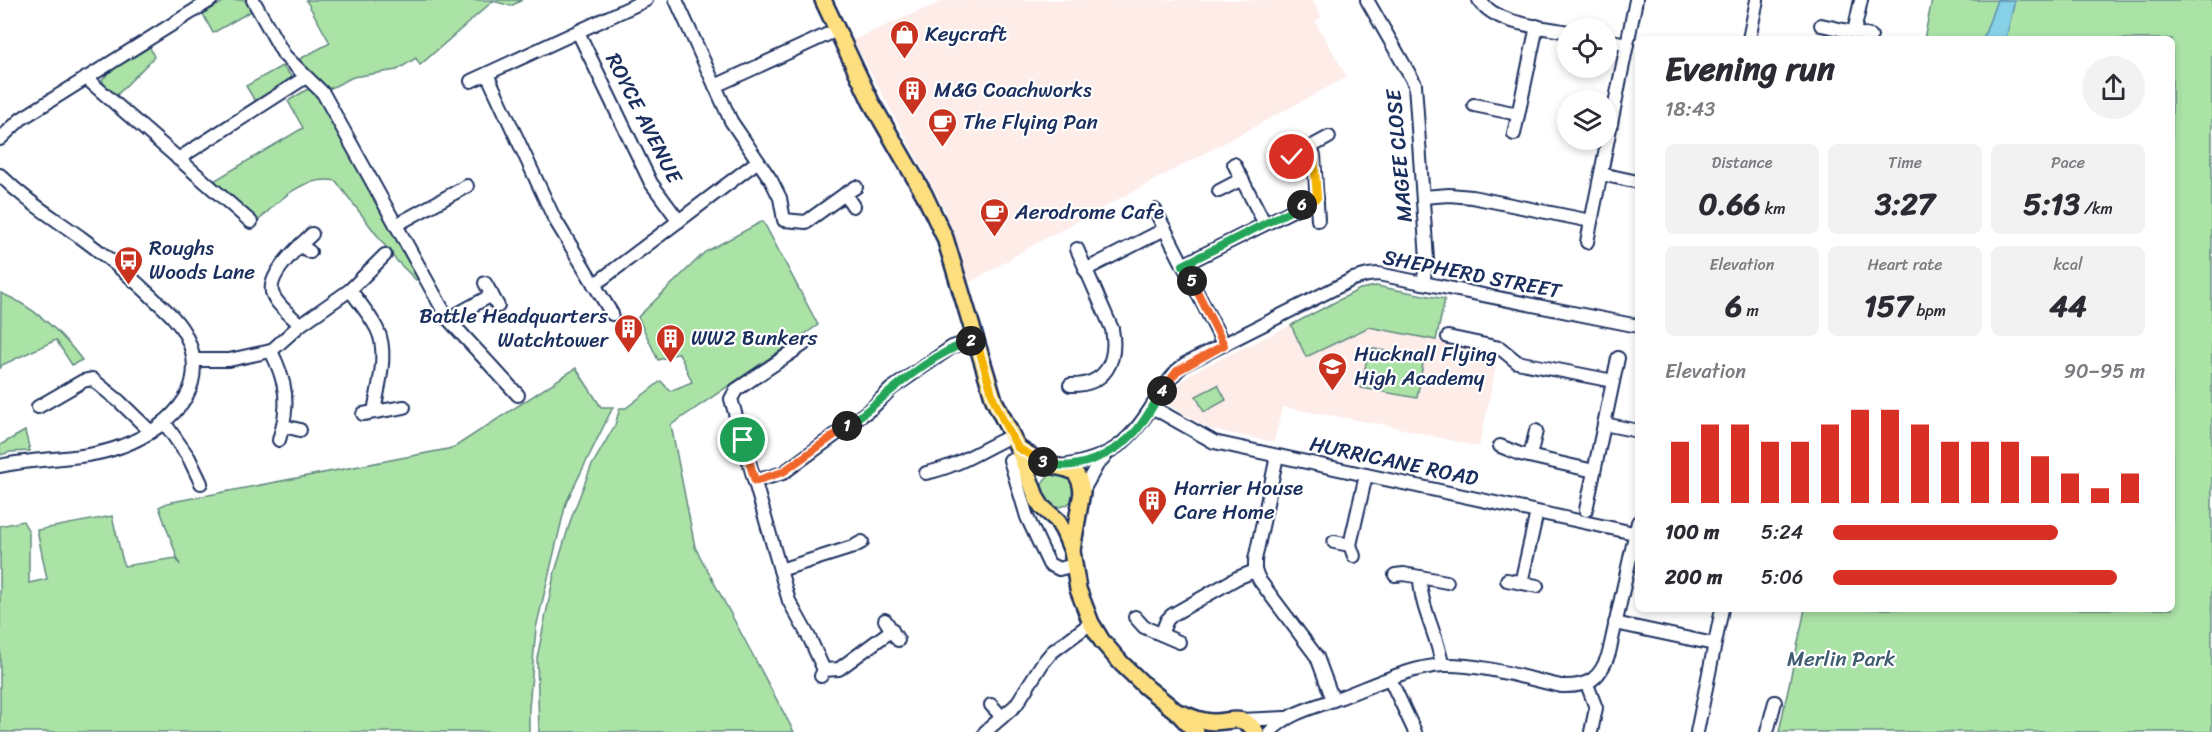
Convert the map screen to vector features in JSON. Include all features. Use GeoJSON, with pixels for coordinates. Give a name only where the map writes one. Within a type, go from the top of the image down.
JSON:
{"type":"FeatureCollection","features":[{"type":"Feature","properties":{"kind":"main road"},"geometry":{"type":"LineString","coordinates":[[823,0],[878,114],[935,213],[948,244],[994,400],[1013,448],[1042,507],[1058,520],[1073,558],[1083,605],[1091,623],[1120,663],[1178,712],[1196,732]]}},
{"type":"Feature","properties":{"kind":"main road"},"geometry":{"type":"LineString","coordinates":[[1013,448],[1077,474],[1081,483],[1082,495],[1073,558]]}},
{"type":"Feature","properties":{"kind":"main road"},"geometry":{"type":"LineString","coordinates":[[1035,491],[1040,475],[1058,466]]}},
{"type":"Feature","properties":{"kind":"main road"},"geometry":{"type":"LineString","coordinates":[[1049,512],[1065,513],[1074,508],[1082,495]]}},
{"type":"Feature","properties":{"kind":"main road"},"geometry":{"type":"LineString","coordinates":[[1178,712],[1207,722],[1235,720],[1249,724],[1256,732]]}},
{"type":"Feature","properties":{"kind":"main road"},"geometry":{"type":"LineString","coordinates":[[1214,732],[1220,724],[1235,720]]}},
{"type":"Feature","properties":{"kind":"street"},"geometry":{"type":"LineString","coordinates":[[0,139],[21,119],[211,0]]}},
{"type":"Feature","properties":{"kind":"street"},"geometry":{"type":"LineString","coordinates":[[253,0],[284,55],[322,93],[448,319],[518,395]]}},
{"type":"Feature","properties":{"kind":"street"},"geometry":{"type":"LineString","coordinates":[[471,81],[646,0]]}},
{"type":"Feature","properties":{"kind":"street"},"geometry":{"type":"LineString","coordinates":[[676,0],[731,121],[771,180],[780,198],[784,220],[806,222],[856,187]]}},
{"type":"Feature","properties":{"kind":"street","name":"MAGEE CLOSE"},"geometry":{"type":"LineString","coordinates":[[1367,0],[1414,84],[1427,260],[1423,283]]}},
{"type":"Feature","properties":{"kind":"street"},"geometry":{"type":"LineString","coordinates":[[1479,0],[1492,14],[1557,30]]}},
{"type":"Feature","properties":{"kind":"street"},"geometry":{"type":"LineString","coordinates":[[1587,242],[1636,0]]}},
{"type":"Feature","properties":{"kind":"street"},"geometry":{"type":"LineString","coordinates":[[1750,36],[1754,26],[1757,0]]}},
{"type":"Feature","properties":{"kind":"street"},"geometry":{"type":"LineString","coordinates":[[1854,32],[1861,0]]}},
{"type":"Feature","properties":{"kind":"street"},"geometry":{"type":"LineString","coordinates":[[1821,25],[1871,36]]}},
{"type":"Feature","properties":{"kind":"street"},"geometry":{"type":"LineString","coordinates":[[1514,134],[1537,26]]}},
{"type":"Feature","properties":{"kind":"street"},"geometry":{"type":"LineString","coordinates":[[715,86],[837,30]]}},
{"type":"Feature","properties":{"kind":"street","name":"ROYCE AVENUE"},"geometry":{"type":"LineString","coordinates":[[578,32],[651,183],[679,220]]}},
{"type":"Feature","properties":{"kind":"street"},"geometry":{"type":"LineString","coordinates":[[1617,42],[1627,44]]}},
{"type":"Feature","properties":{"kind":"street"},"geometry":{"type":"LineString","coordinates":[[487,74],[554,218],[612,314]]}},
{"type":"Feature","properties":{"kind":"street"},"geometry":{"type":"LineString","coordinates":[[178,159],[306,77]]}},
{"type":"Feature","properties":{"kind":"street"},"geometry":{"type":"LineString","coordinates":[[86,78],[251,222]]}},
{"type":"Feature","properties":{"kind":"street"},"geometry":{"type":"LineString","coordinates":[[1474,105],[1518,114]]}},
{"type":"Feature","properties":{"kind":"street"},"geometry":{"type":"LineString","coordinates":[[1292,157],[1329,137]]}},
{"type":"Feature","properties":{"kind":"street"},"geometry":{"type":"LineString","coordinates":[[1310,147],[1314,156],[1318,220]]}},
{"type":"Feature","properties":{"kind":"street"},"geometry":{"type":"LineString","coordinates":[[594,285],[758,161]]}},
{"type":"Feature","properties":{"kind":"street"},"geometry":{"type":"LineString","coordinates":[[1234,164],[1265,224]]}},
{"type":"Feature","properties":{"kind":"street"},"geometry":{"type":"LineString","coordinates":[[1601,174],[1635,181]]}},
{"type":"Feature","properties":{"kind":"street"},"geometry":{"type":"LineString","coordinates":[[0,175],[32,204],[107,258],[174,318],[187,336],[194,360],[193,377],[188,393],[174,413],[151,432],[121,447],[100,452],[0,466]]}},
{"type":"Feature","properties":{"kind":"street"},"geometry":{"type":"LineString","coordinates":[[1219,191],[1242,179]]}},
{"type":"Feature","properties":{"kind":"street"},"geometry":{"type":"LineString","coordinates":[[396,225],[467,186]]}},
{"type":"Feature","properties":{"kind":"street"},"geometry":{"type":"LineString","coordinates":[[845,194],[853,206]]}},
{"type":"Feature","properties":{"kind":"street"},"geometry":{"type":"LineString","coordinates":[[1423,197],[1449,195],[1472,197],[1591,221]]}},
{"type":"Feature","properties":{"kind":"street"},"geometry":{"type":"LineString","coordinates":[[1183,265],[1317,198]]}},
{"type":"Feature","properties":{"kind":"street"},"geometry":{"type":"LineString","coordinates":[[1155,210],[1224,345]]}},
{"type":"Feature","properties":{"kind":"street"},"geometry":{"type":"LineString","coordinates":[[1085,270],[1165,229]]}},
{"type":"Feature","properties":{"kind":"street"},"geometry":{"type":"LineString","coordinates":[[300,325],[274,297],[271,290],[273,282],[290,255],[305,248],[312,234]]}},
{"type":"Feature","properties":{"kind":"street"},"geometry":{"type":"LineString","coordinates":[[1070,385],[1083,385],[1096,381],[1108,370],[1113,356],[1114,342],[1112,330],[1077,249]]}},
{"type":"Feature","properties":{"kind":"street"},"geometry":{"type":"LineString","coordinates":[[194,360],[229,360],[271,351],[300,325],[350,290],[385,255]]}},
{"type":"Feature","properties":{"kind":"street","name":"SHEPHERD STREET"},"geometry":{"type":"LineString","coordinates":[[1082,495],[1097,465],[1137,429],[1177,371],[1353,279],[1368,274],[1378,274],[1635,325]]}},
{"type":"Feature","properties":{"kind":"street"},"geometry":{"type":"LineString","coordinates":[[448,319],[495,301],[485,283]]}},
{"type":"Feature","properties":{"kind":"street"},"geometry":{"type":"LineString","coordinates":[[350,290],[376,326],[380,336],[382,357],[368,413],[404,407]]}},
{"type":"Feature","properties":{"kind":"street"},"geometry":{"type":"LineString","coordinates":[[1449,337],[1500,348],[1517,362],[1613,381]]}},
{"type":"Feature","properties":{"kind":"street"},"geometry":{"type":"LineString","coordinates":[[755,481],[783,472],[872,408],[891,389],[952,347],[976,339]]}},
{"type":"Feature","properties":{"kind":"street"},"geometry":{"type":"LineString","coordinates":[[804,344],[736,390],[731,399],[789,601],[810,639],[823,673],[839,669],[892,630]]}},
{"type":"Feature","properties":{"kind":"street"},"geometry":{"type":"LineString","coordinates":[[271,351],[285,385],[284,426],[279,440]]}},
{"type":"Feature","properties":{"kind":"street"},"geometry":{"type":"LineString","coordinates":[[1586,510],[1618,358]]}},
{"type":"Feature","properties":{"kind":"street"},"geometry":{"type":"LineString","coordinates":[[38,407],[83,381],[92,379],[151,432]]}},
{"type":"Feature","properties":{"kind":"street","name":"HURRICANE ROAD"},"geometry":{"type":"LineString","coordinates":[[1152,407],[1214,442],[1537,512],[1635,527]]}},
{"type":"Feature","properties":{"kind":"street"},"geometry":{"type":"LineString","coordinates":[[164,422],[189,458],[201,483]]}},
{"type":"Feature","properties":{"kind":"street"},"geometry":{"type":"LineString","coordinates":[[1604,424],[1635,430]]}},
{"type":"Feature","properties":{"kind":"street"},"geometry":{"type":"LineString","coordinates":[[284,426],[300,430]]}},
{"type":"Feature","properties":{"kind":"street"},"geometry":{"type":"LineString","coordinates":[[1530,456],[1536,431]]}},
{"type":"Feature","properties":{"kind":"street"},"geometry":{"type":"LineString","coordinates":[[1500,446],[1530,456],[1594,471]]}},
{"type":"Feature","properties":{"kind":"street"},"geometry":{"type":"LineString","coordinates":[[926,473],[943,470],[1013,448],[1027,517],[1049,564],[1059,569],[1073,558]]}},
{"type":"Feature","properties":{"kind":"street","name":"SHEPHERD STREET"},"geometry":{"type":"LineString","coordinates":[[1058,466],[1084,462],[1108,453]]}},
{"type":"Feature","properties":{"kind":"street"},"geometry":{"type":"LineString","coordinates":[[1277,456],[1255,560],[1255,572],[1317,657],[1334,700]]}},
{"type":"Feature","properties":{"kind":"street"},"geometry":{"type":"LineString","coordinates":[[1334,542],[1352,550],[1366,475]]}},
{"type":"Feature","properties":{"kind":"street"},"geometry":{"type":"LineString","coordinates":[[1521,583],[1537,512]]}},
{"type":"Feature","properties":{"kind":"street"},"geometry":{"type":"LineString","coordinates":[[1235,720],[1286,717],[1414,671],[1442,665],[1486,669],[1562,686],[1574,687],[1587,684],[1597,677],[1604,667],[1635,532]]}},
{"type":"Feature","properties":{"kind":"street"},"geometry":{"type":"LineString","coordinates":[[780,570],[853,547],[862,542]]}},
{"type":"Feature","properties":{"kind":"street"},"geometry":{"type":"LineString","coordinates":[[1161,634],[1167,620],[1172,615],[1237,578],[1255,572]]}},
{"type":"Feature","properties":{"kind":"street"},"geometry":{"type":"LineString","coordinates":[[1395,575],[1404,574],[1447,582]]}},
{"type":"Feature","properties":{"kind":"street"},"geometry":{"type":"LineString","coordinates":[[1420,577],[1420,594],[1442,665]]}},
{"type":"Feature","properties":{"kind":"street"},"geometry":{"type":"LineString","coordinates":[[1507,580],[1537,586]]}},
{"type":"Feature","properties":{"kind":"street"},"geometry":{"type":"LineString","coordinates":[[1697,732],[1721,612]]}},
{"type":"Feature","properties":{"kind":"street"},"geometry":{"type":"LineString","coordinates":[[1135,617],[1144,627],[1179,642]]}},
{"type":"Feature","properties":{"kind":"street"},"geometry":{"type":"LineString","coordinates":[[986,732],[1016,705],[1052,652],[1091,623]]}},
{"type":"Feature","properties":{"kind":"street"},"geometry":{"type":"LineString","coordinates":[[1615,623],[1714,644]]}},
{"type":"Feature","properties":{"kind":"street"},"geometry":{"type":"LineString","coordinates":[[1390,680],[1415,732]]}},
{"type":"Feature","properties":{"kind":"street"},"geometry":{"type":"LineString","coordinates":[[1587,684],[1596,708],[1591,732]]}},
{"type":"Feature","properties":{"kind":"street"},"geometry":{"type":"LineString","coordinates":[[1767,732],[1775,702]]}},
{"type":"Feature","properties":{"kind":"street"},"geometry":{"type":"LineString","coordinates":[[991,705],[1002,717]]}},
{"type":"Feature","properties":{"kind":"street"},"geometry":{"type":"LineString","coordinates":[[1270,732],[1286,717]]}},
{"type":"Feature","properties":{"kind":"shaded area"},"geometry":{"type":"Polygon","coordinates":[[[945,0],[1312,0],[1322,17],[1315,21],[1347,77],[1033,245],[969,283],[945,210],[853,40],[945,0]]]}},
{"type":"Feature","properties":{"kind":"shaded area","name":"Hucknall Flying High Academy"},"geometry":{"type":"Polygon","coordinates":[[[1291,325],[1307,357],[1369,327],[1499,352],[1479,447],[1386,425],[1282,407],[1274,442],[1210,429],[1168,403],[1183,380],[1193,372],[1291,325]]]}},
{"type":"Feature","properties":{"kind":"green space"},"geometry":{"type":"Polygon","coordinates":[[[226,0],[247,0],[253,10],[213,33],[203,14],[226,0]]]}},
{"type":"Feature","properties":{"kind":"green space"},"geometry":{"type":"Polygon","coordinates":[[[306,0],[522,0],[511,6],[493,1],[420,65],[416,58],[397,70],[353,77],[329,89],[298,60],[330,43],[306,0]]]}},
{"type":"Feature","properties":{"kind":"green space","name":"Merlin Park"},"geometry":{"type":"Polygon","coordinates":[[[1932,0],[2212,0],[2212,732],[1779,732],[1804,612],[2175,612],[2175,36],[1925,36],[1932,0]]]}},
{"type":"Feature","properties":{"kind":"green space"},"geometry":{"type":"Polygon","coordinates":[[[150,47],[154,57],[116,96],[102,80],[110,71],[150,47]]]}},
{"type":"Feature","properties":{"kind":"green space"},"geometry":{"type":"Polygon","coordinates":[[[282,66],[295,80],[258,106],[246,86],[282,66]]]}},
{"type":"Feature","properties":{"kind":"green space"},"geometry":{"type":"Polygon","coordinates":[[[311,89],[315,90],[420,278],[416,280],[395,259],[336,181],[324,180],[302,185],[274,205],[258,221],[212,182],[303,128],[288,101],[311,89]]]}},
{"type":"Feature","properties":{"kind":"green space"},"geometry":{"type":"Polygon","coordinates":[[[763,221],[818,325],[671,425],[695,547],[794,732],[539,732],[537,658],[554,575],[572,516],[591,467],[615,425],[620,408],[626,408],[661,381],[670,391],[692,382],[679,353],[658,360],[638,317],[705,252],[763,221]]]}},
{"type":"Feature","properties":{"kind":"green space"},"geometry":{"type":"Polygon","coordinates":[[[1376,286],[1445,299],[1436,340],[1369,327],[1306,357],[1291,325],[1360,289],[1376,286]]]}},
{"type":"Feature","properties":{"kind":"green space"},"geometry":{"type":"Polygon","coordinates":[[[1,293],[25,305],[46,321],[82,360],[72,365],[56,340],[2,365],[0,369],[1,293]]]}},
{"type":"Feature","properties":{"kind":"green space"},"geometry":{"type":"Polygon","coordinates":[[[1369,348],[1424,358],[1417,398],[1361,388],[1369,348]]]}},
{"type":"Feature","properties":{"kind":"green space"},"geometry":{"type":"Polygon","coordinates":[[[576,368],[601,407],[613,407],[566,503],[536,628],[529,732],[0,732],[0,526],[23,521],[29,532],[29,583],[47,579],[37,530],[112,516],[124,566],[176,558],[180,565],[159,507],[167,503],[453,448],[576,368]]]}},
{"type":"Feature","properties":{"kind":"green space"},"geometry":{"type":"Polygon","coordinates":[[[1218,385],[1226,400],[1204,412],[1196,396],[1218,385]]]}},
{"type":"Feature","properties":{"kind":"green space"},"geometry":{"type":"Polygon","coordinates":[[[25,431],[30,451],[0,455],[0,445],[25,431]]]}},
{"type":"Feature","properties":{"kind":"green space"},"geometry":{"type":"Polygon","coordinates":[[[1058,473],[1070,478],[1075,490],[1070,502],[1058,507],[1046,502],[1041,490],[1046,478],[1058,473]]]}},
{"type":"Feature","properties":{"kind":"water"},"geometry":{"type":"Polygon","coordinates":[[[1997,0],[2015,0],[2007,36],[1984,36],[1997,0]]]}},
{"type":"Feature","properties":{"kind":"place","name":"Keycraft"},"geometry":{"type":"Point","coordinates":[904,60]}},
{"type":"Feature","properties":{"kind":"place","name":"M&G Coachworks"},"geometry":{"type":"Point","coordinates":[913,116]}},
{"type":"Feature","properties":{"kind":"place","name":"The Flying Pan"},"geometry":{"type":"Point","coordinates":[942,148]}},
{"type":"Feature","properties":{"kind":"place","name":"Aerodrome Cafe"},"geometry":{"type":"Point","coordinates":[994,238]}},
{"type":"Feature","properties":{"kind":"place","name":"Roughs Woods Lane"},"geometry":{"type":"Point","coordinates":[128,286]}},
{"type":"Feature","properties":{"kind":"place","name":"Battle Headquarters Watchtower"},"geometry":{"type":"Point","coordinates":[629,354]}},
{"type":"Feature","properties":{"kind":"place","name":"WW2 Bunkers"},"geometry":{"type":"Point","coordinates":[670,364]}},
{"type":"Feature","properties":{"kind":"place","name":"Hucknall Flying High Academy"},"geometry":{"type":"Point","coordinates":[1333,392]}},
{"type":"Feature","properties":{"kind":"place","name":"Harrier House Care Home"},"geometry":{"type":"Point","coordinates":[1153,526]}},
{"type":"Feature","properties":{"kind":"route"},"geometry":{"type":"LineString","coordinates":[[743,440],[755,481],[783,472],[872,408],[891,389],[952,347],[976,339],[994,400],[1018,448],[1054,466],[1084,462],[1108,453],[1137,429],[1177,371],[1185,364],[1224,345],[1183,265],[1317,198],[1314,156],[1310,147],[1292,157]]}}]}
